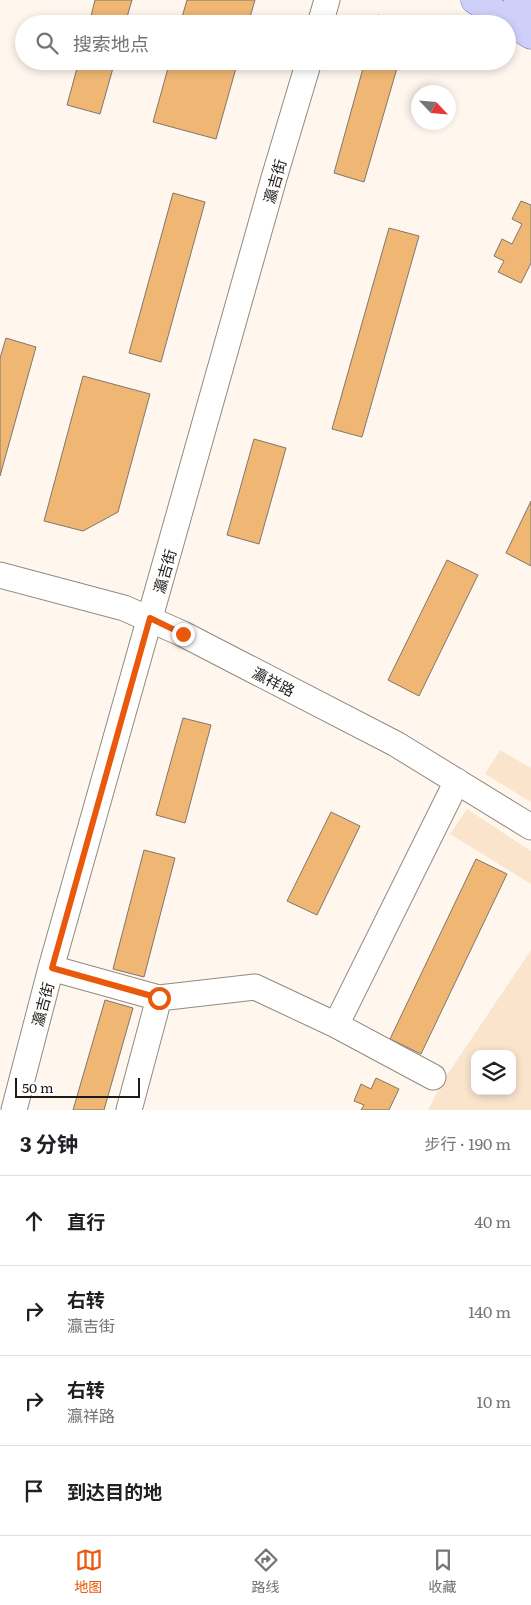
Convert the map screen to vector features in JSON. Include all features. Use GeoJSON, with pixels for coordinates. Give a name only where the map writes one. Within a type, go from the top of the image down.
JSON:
{"type":"FeatureCollection","features":[{"type":"Feature","properties":{"kind":"main road"},"geometry":{"type":"LineString","coordinates":[[475,0],[500,15]]}},
{"type":"Feature","properties":{"kind":"main road"},"geometry":{"type":"LineString","coordinates":[[518,0],[531,8]]}},
{"type":"Feature","properties":{"kind":"main road"},"geometry":{"type":"LineString","coordinates":[[516,25],[531,34]]}},
{"type":"Feature","properties":{"kind":"street"},"geometry":{"type":"LineString","coordinates":[[323,15],[327,0]]}},
{"type":"Feature","properties":{"kind":"street","name":"瀛吉街"},"geometry":{"type":"LineString","coordinates":[[14,1110],[150,618],[306,70]]}},
{"type":"Feature","properties":{"kind":"street","name":"瀛祥路"},"geometry":{"type":"LineString","coordinates":[[0,575],[124,608],[150,618],[396,744],[531,827]]}},
{"type":"Feature","properties":{"kind":"street"},"geometry":{"type":"LineString","coordinates":[[336,1025],[457,782]]}},
{"type":"Feature","properties":{"kind":"street"},"geometry":{"type":"LineString","coordinates":[[52,968],[159,998],[254,987],[336,1025],[433,1077]]}},
{"type":"Feature","properties":{"kind":"street"},"geometry":{"type":"LineString","coordinates":[[129,1110],[159,998]]}},
{"type":"Feature","properties":{"kind":"shaded area"},"geometry":{"type":"Polygon","coordinates":[[[500,750],[531,768],[531,802],[485,774],[500,750]]]}},
{"type":"Feature","properties":{"kind":"shaded area"},"geometry":{"type":"Polygon","coordinates":[[[467,809],[531,851],[531,884],[450,834],[467,809]]]}},
{"type":"Feature","properties":{"kind":"shaded area"},"geometry":{"type":"Polygon","coordinates":[[[531,950],[531,1110],[428,1110],[443,1081],[531,950]]]}},
{"type":"Feature","properties":{"kind":"building"},"geometry":{"type":"Polygon","coordinates":[[[95,0],[132,0],[128,15],[91,15],[95,0]]]}},
{"type":"Feature","properties":{"kind":"building"},"geometry":{"type":"Polygon","coordinates":[[[187,0],[255,0],[251,15],[183,15],[187,0]]]}},
{"type":"Feature","properties":{"kind":"building"},"geometry":{"type":"Polygon","coordinates":[[[77,70],[112,70],[100,114],[67,105],[77,70]]]}},
{"type":"Feature","properties":{"kind":"building"},"geometry":{"type":"Polygon","coordinates":[[[167,70],[235,70],[216,139],[153,122],[167,70]]]}},
{"type":"Feature","properties":{"kind":"building"},"geometry":{"type":"Polygon","coordinates":[[[363,70],[396,70],[364,182],[334,173],[363,70]]]}},
{"type":"Feature","properties":{"kind":"building"},"geometry":{"type":"Polygon","coordinates":[[[173,193],[205,202],[161,362],[129,353],[173,193]]]}},
{"type":"Feature","properties":{"kind":"building"},"geometry":{"type":"Polygon","coordinates":[[[521,201],[531,205],[531,263],[521,283],[498,272],[504,261],[494,256],[502,239],[512,244],[522,224],[512,219],[521,201]]]}},
{"type":"Feature","properties":{"kind":"building"},"geometry":{"type":"Polygon","coordinates":[[[389,228],[419,236],[362,437],[332,429],[389,228]]]}},
{"type":"Feature","properties":{"kind":"building"},"geometry":{"type":"Polygon","coordinates":[[[6,338],[36,347],[0,476],[0,358],[6,338]]]}},
{"type":"Feature","properties":{"kind":"building"},"geometry":{"type":"Polygon","coordinates":[[[83,376],[150,394],[118,512],[83,531],[44,521],[83,376]]]}},
{"type":"Feature","properties":{"kind":"building"},"geometry":{"type":"Polygon","coordinates":[[[254,439],[286,448],[259,544],[227,535],[254,439]]]}},
{"type":"Feature","properties":{"kind":"building"},"geometry":{"type":"Polygon","coordinates":[[[531,501],[531,566],[506,553],[531,501]]]}},
{"type":"Feature","properties":{"kind":"building"},"geometry":{"type":"Polygon","coordinates":[[[447,560],[478,575],[419,696],[388,680],[447,560]]]}},
{"type":"Feature","properties":{"kind":"building"},"geometry":{"type":"Polygon","coordinates":[[[183,718],[211,725],[185,823],[156,815],[183,718]]]}},
{"type":"Feature","properties":{"kind":"building"},"geometry":{"type":"Polygon","coordinates":[[[331,812],[360,826],[317,915],[287,901],[331,812]]]}},
{"type":"Feature","properties":{"kind":"building"},"geometry":{"type":"Polygon","coordinates":[[[144,850],[175,858],[144,977],[113,969],[144,850]]]}},
{"type":"Feature","properties":{"kind":"building"},"geometry":{"type":"Polygon","coordinates":[[[476,859],[507,874],[421,1054],[390,1039],[476,859]]]}},
{"type":"Feature","properties":{"kind":"building"},"geometry":{"type":"Polygon","coordinates":[[[105,1000],[133,1008],[104,1110],[73,1110],[105,1000]]]}},
{"type":"Feature","properties":{"kind":"building"},"geometry":{"type":"Polygon","coordinates":[[[376,1078],[399,1089],[389,1110],[361,1110],[364,1105],[354,1101],[361,1084],[371,1089],[376,1078]]]}},
{"type":"Feature","properties":{"kind":"route"},"geometry":{"type":"LineString","coordinates":[[159,998],[52,968],[150,618],[183,634]]}}]}
